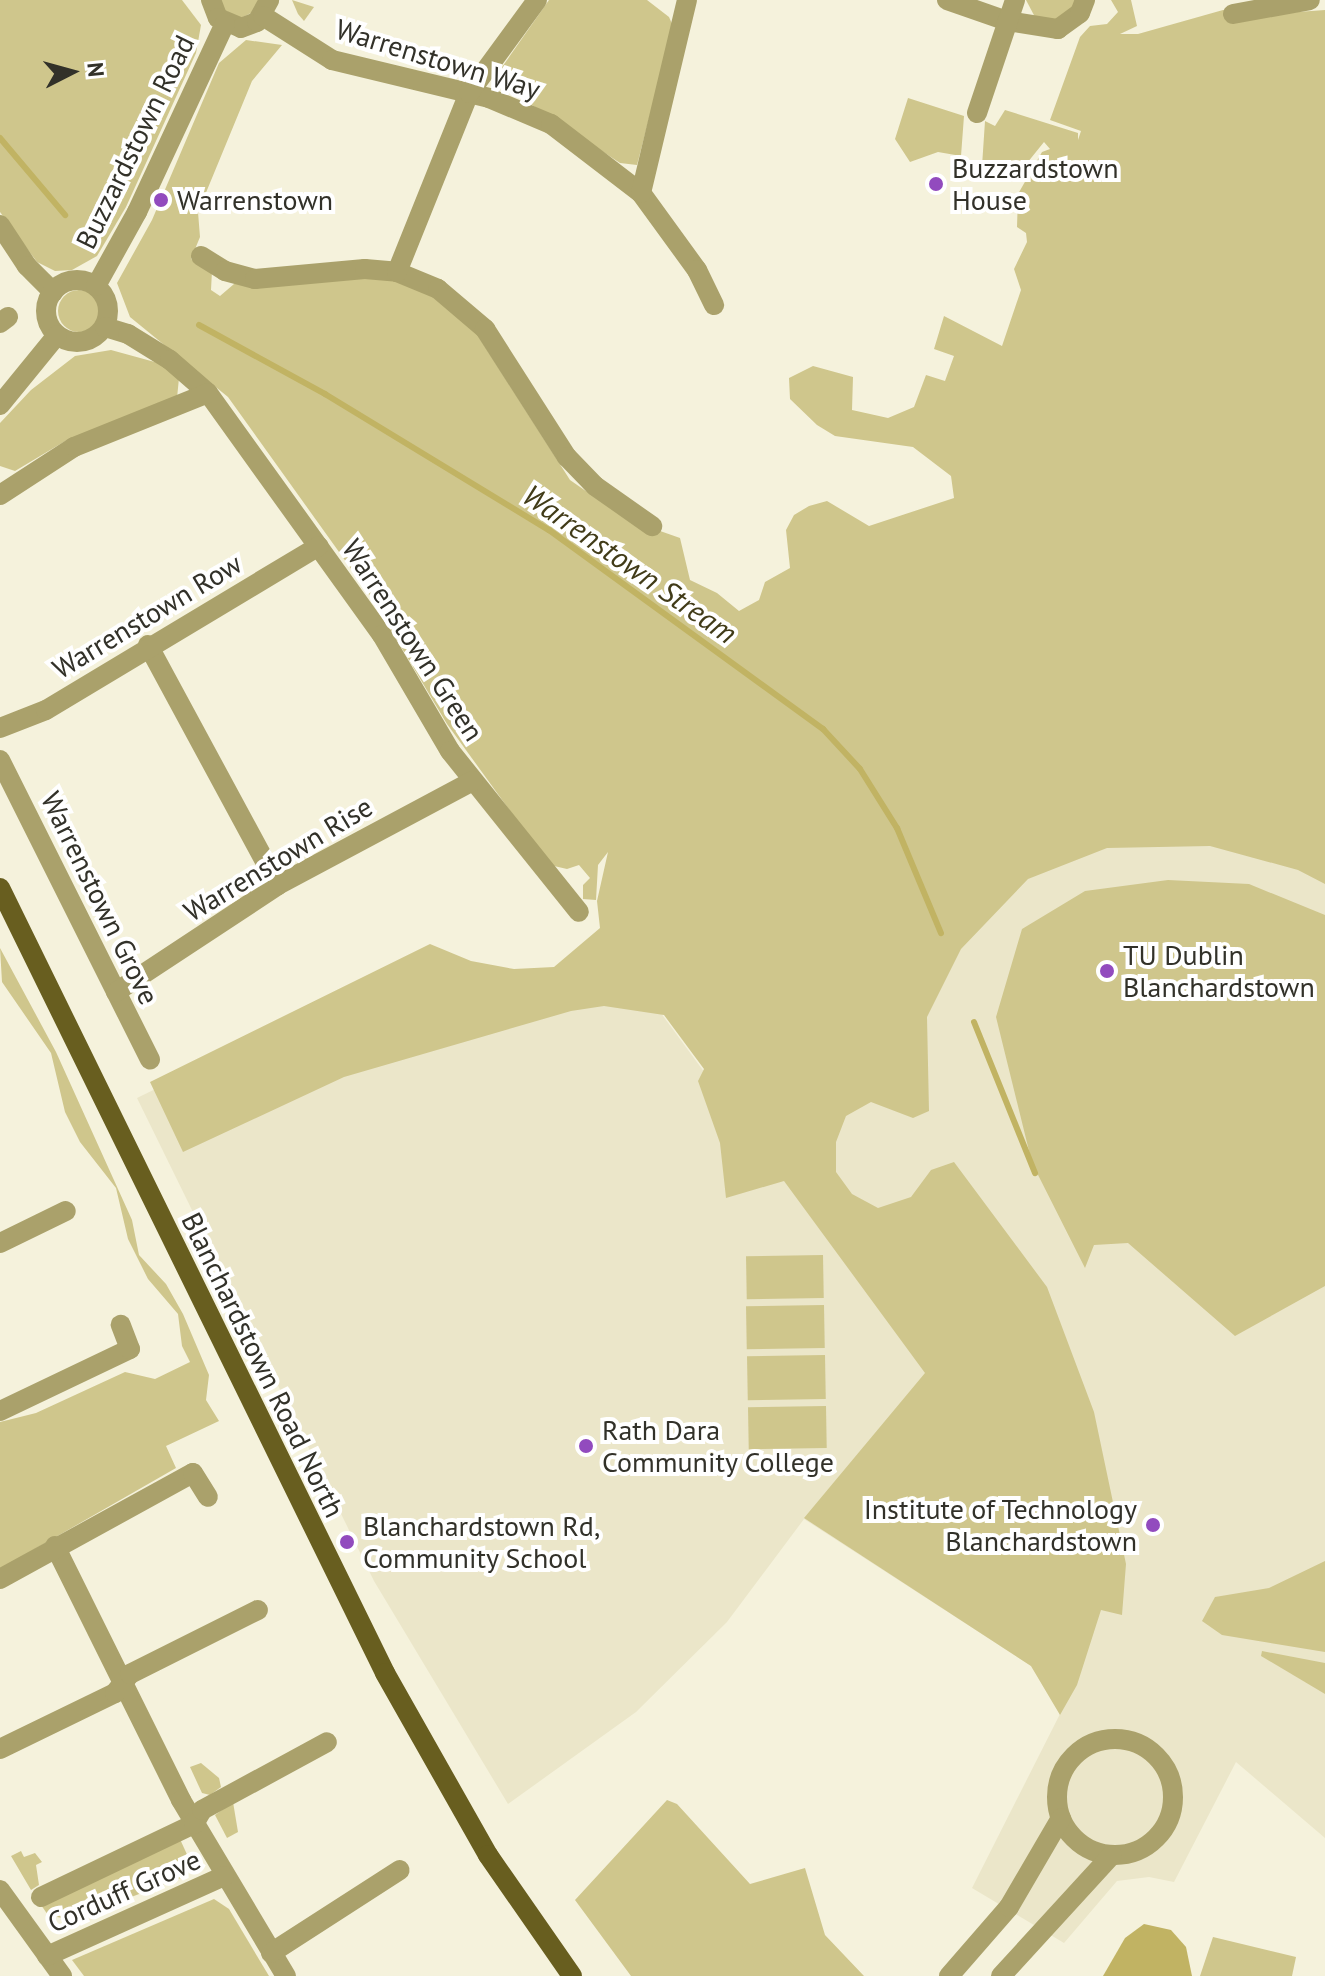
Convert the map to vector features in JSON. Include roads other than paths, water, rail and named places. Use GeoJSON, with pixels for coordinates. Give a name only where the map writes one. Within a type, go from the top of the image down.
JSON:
{"type":"FeatureCollection","features":[{"type":"Feature","properties":{"kind":"main road","name":"Blanchardstown Road North"},"geometry":{"type":"LineString","coordinates":[[0,888],[378,1660],[471,1828],[572,1976]]}},
{"type":"Feature","properties":{"kind":"street"},"geometry":{"type":"LineString","coordinates":[[211,0],[225,23],[241,28],[266,8]]}},
{"type":"Feature","properties":{"kind":"street"},"geometry":{"type":"LineString","coordinates":[[397,272],[469,93],[537,0]]}},
{"type":"Feature","properties":{"kind":"street"},"geometry":{"type":"LineString","coordinates":[[947,0],[1007,21],[1058,29],[1080,13],[1085,0]]}},
{"type":"Feature","properties":{"kind":"street"},"geometry":{"type":"LineString","coordinates":[[977,113],[1015,0]]}},
{"type":"Feature","properties":{"kind":"street"},"geometry":{"type":"LineString","coordinates":[[1233,14],[1276,3],[1310,0]]}},
{"type":"Feature","properties":{"kind":"street"},"geometry":{"type":"LineString","coordinates":[[641,193],[679,2]]}},
{"type":"Feature","properties":{"kind":"street","name":"Warrenstown Way"},"geometry":{"type":"LineString","coordinates":[[266,8],[332,60],[469,93],[551,124],[641,193],[697,270],[714,305]]}},
{"type":"Feature","properties":{"kind":"street","name":"Buzzardstown Road"},"geometry":{"type":"LineString","coordinates":[[96,286],[137,212],[225,23]]}},
{"type":"Feature","properties":{"kind":"street"},"geometry":{"type":"LineString","coordinates":[[0,225],[27,266],[53,292]]}},
{"type":"Feature","properties":{"kind":"street"},"geometry":{"type":"LineString","coordinates":[[201,256],[225,271],[255,279],[356,269],[397,272],[465,308],[501,352],[567,457],[595,486],[652,526]]}},
{"type":"Feature","properties":{"kind":"street"},"geometry":{"type":"LineString","coordinates":[[78,279],[96,286],[107,300],[105,327],[78,342],[57,335],[46,310],[53,292],[78,279]]}},
{"type":"Feature","properties":{"kind":"street","name":"Warrenstown Green"},"geometry":{"type":"LineString","coordinates":[[105,327],[128,334],[170,360],[208,393],[319,546],[473,781],[579,912]]}},
{"type":"Feature","properties":{"kind":"street"},"geometry":{"type":"LineString","coordinates":[[0,405],[57,335]]}},
{"type":"Feature","properties":{"kind":"street"},"geometry":{"type":"LineString","coordinates":[[0,495],[74,447],[208,393]]}},
{"type":"Feature","properties":{"kind":"street","name":"Warrenstown Row"},"geometry":{"type":"LineString","coordinates":[[0,728],[46,710],[148,645],[319,546]]}},
{"type":"Feature","properties":{"kind":"street"},"geometry":{"type":"LineString","coordinates":[[148,645],[278,885]]}},
{"type":"Feature","properties":{"kind":"street","name":"Warrenstown Grove"},"geometry":{"type":"LineString","coordinates":[[0,760],[150,1060]]}},
{"type":"Feature","properties":{"kind":"street","name":"Warrenstown Rise"},"geometry":{"type":"LineString","coordinates":[[116,992],[278,885],[473,781]]}},
{"type":"Feature","properties":{"kind":"street"},"geometry":{"type":"LineString","coordinates":[[0,1243],[66,1211]]}},
{"type":"Feature","properties":{"kind":"street"},"geometry":{"type":"LineString","coordinates":[[0,1411],[130,1349],[121,1325]]}},
{"type":"Feature","properties":{"kind":"street"},"geometry":{"type":"LineString","coordinates":[[0,1579],[48,1556],[55,1546],[193,1473],[208,1497]]}},
{"type":"Feature","properties":{"kind":"street","name":"Corduff Grove"},"geometry":{"type":"LineString","coordinates":[[55,1546],[194,1824],[286,1976]]}},
{"type":"Feature","properties":{"kind":"street"},"geometry":{"type":"LineString","coordinates":[[0,1749],[124,1686],[130,1674],[258,1610]]}},
{"type":"Feature","properties":{"kind":"street"},"geometry":{"type":"LineString","coordinates":[[1109,1739],[1145,1747],[1168,1772],[1173,1807],[1156,1838],[1141,1849],[1112,1855],[1077,1840],[1061,1818],[1058,1788],[1075,1755],[1109,1739]]}},
{"type":"Feature","properties":{"kind":"street","name":"Corduff Grove"},"geometry":{"type":"LineString","coordinates":[[41,1897],[194,1824],[202,1810],[327,1742]]}},
{"type":"Feature","properties":{"kind":"street"},"geometry":{"type":"LineString","coordinates":[[949,1976],[1009,1907],[1061,1818]]}},
{"type":"Feature","properties":{"kind":"street"},"geometry":{"type":"LineString","coordinates":[[1001,1976],[1112,1855]]}},
{"type":"Feature","properties":{"kind":"street"},"geometry":{"type":"LineString","coordinates":[[271,1953],[400,1870]]}},
{"type":"Feature","properties":{"kind":"street","name":"Corduff Grove"},"geometry":{"type":"LineString","coordinates":[[47,1956],[224,1876]]}},
{"type":"Feature","properties":{"kind":"street"},"geometry":{"type":"LineString","coordinates":[[0,1890],[62,1976]]}},
{"type":"Feature","properties":{"kind":"waterway","name":"Warrenstown Stream"},"geometry":{"type":"LineString","coordinates":[[0,138],[65,215]]}},
{"type":"Feature","properties":{"kind":"waterway","name":"Warrenstown Stream"},"geometry":{"type":"LineString","coordinates":[[199,325],[325,394],[549,530],[823,729],[860,769],[897,828],[941,933]]}},
{"type":"Feature","properties":{"kind":"waterway","name":"Warrenstown Stream"},"geometry":{"type":"LineString","coordinates":[[974,1022],[1035,1173]]}},
{"type":"Feature","properties":{"kind":"place","name":"Buzzardstown House"},"geometry":{"type":"Point","coordinates":[936,184]}},
{"type":"Feature","properties":{"kind":"place","name":"Warrenstown"},"geometry":{"type":"Point","coordinates":[161,200]}},
{"type":"Feature","properties":{"kind":"place","name":"TU Dublin Blanchardstown"},"geometry":{"type":"Point","coordinates":[1107,971]}},
{"type":"Feature","properties":{"kind":"place","name":"Rath Dara Community College"},"geometry":{"type":"Point","coordinates":[586,1446]}},
{"type":"Feature","properties":{"kind":"place","name":"Institute of Technology Blanchardstown"},"geometry":{"type":"Point","coordinates":[1153,1525]}},
{"type":"Feature","properties":{"kind":"place","name":"Blanchardstown Rd, Community School"},"geometry":{"type":"Point","coordinates":[347,1542]}}]}
